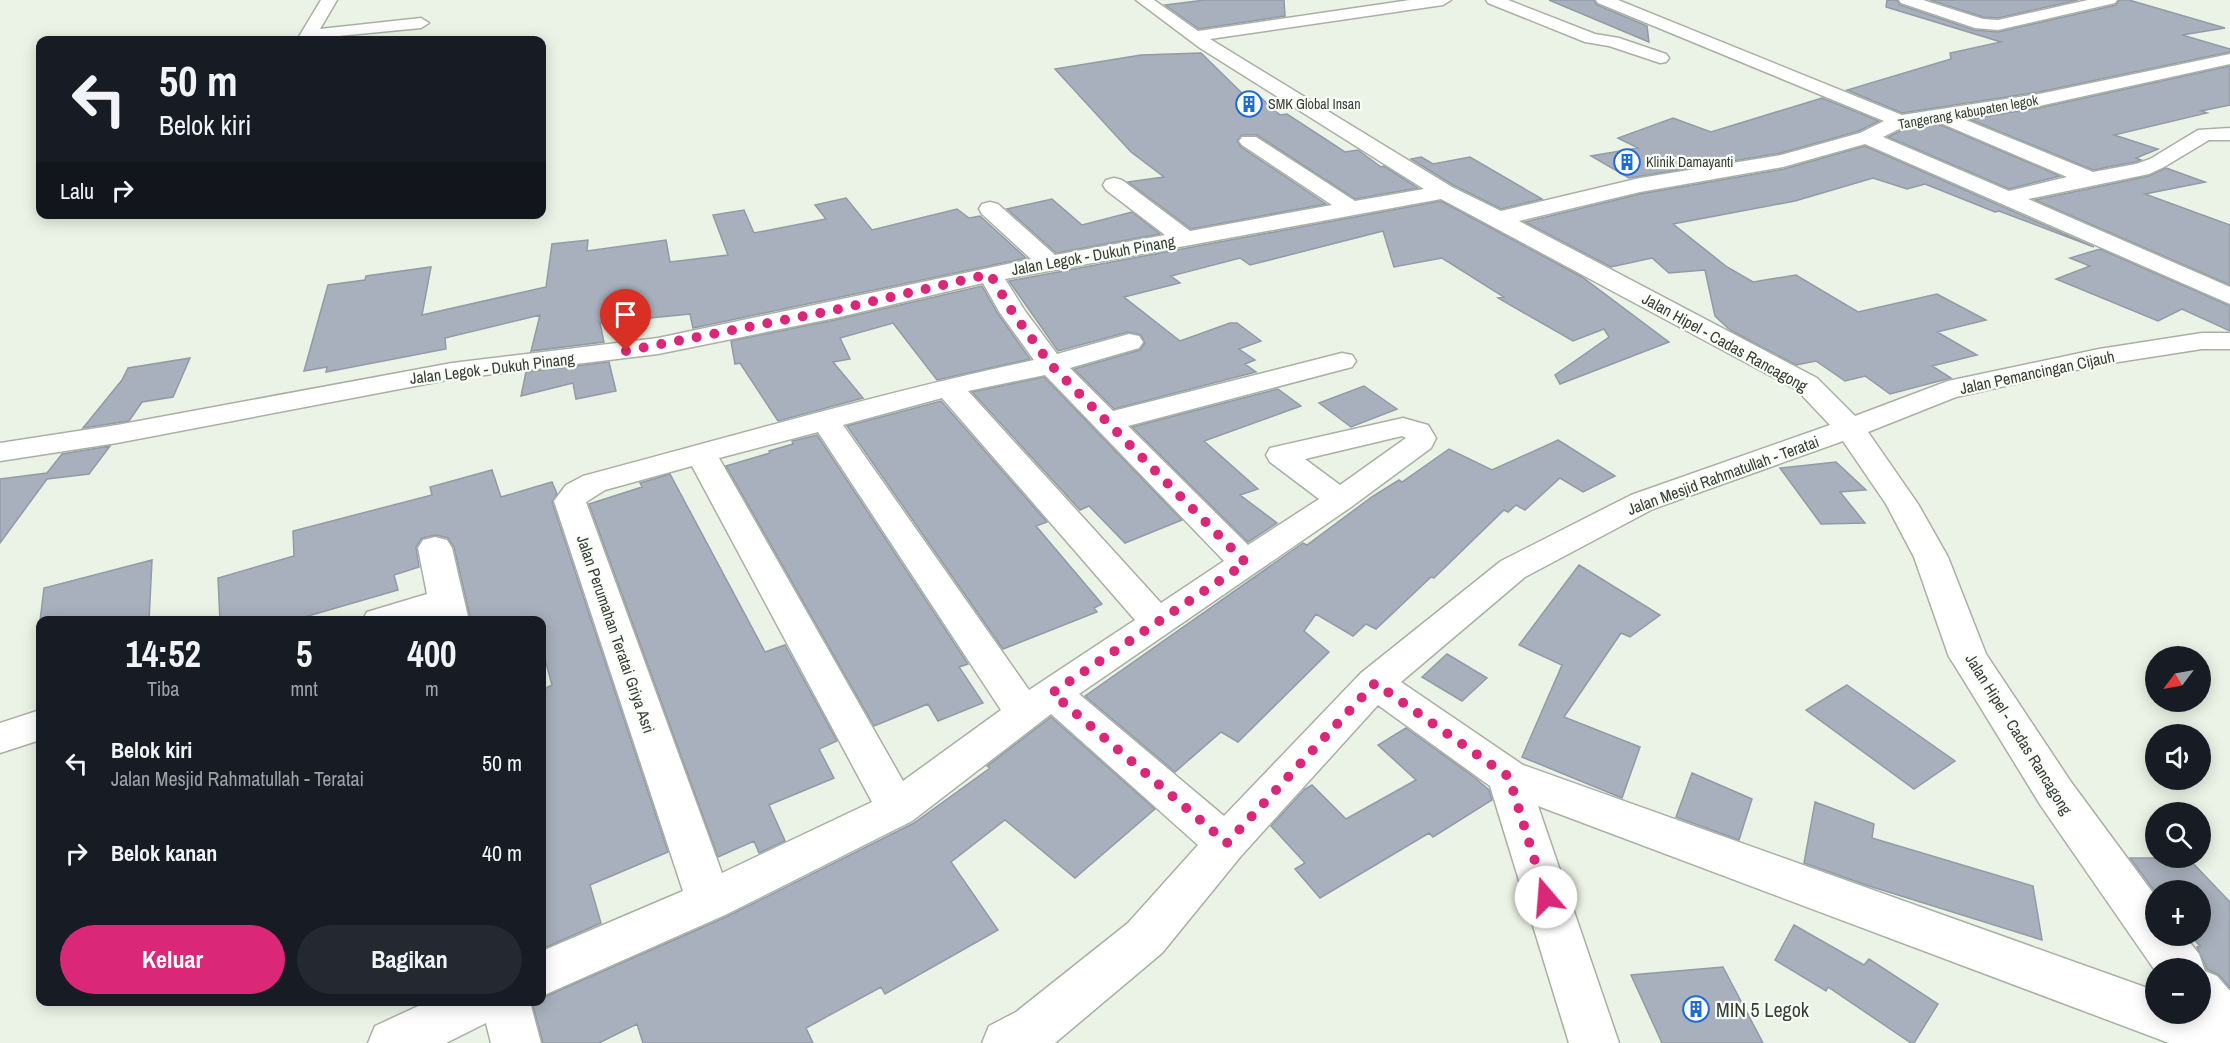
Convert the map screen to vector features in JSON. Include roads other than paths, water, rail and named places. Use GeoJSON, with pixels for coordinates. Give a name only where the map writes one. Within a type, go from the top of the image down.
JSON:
{"type":"FeatureCollection","features":[{"type":"Feature","properties":{"kind":"street"},"geometry":{"type":"LineString","coordinates":[[307,36],[329,0]]}},
{"type":"Feature","properties":{"kind":"street","name":"Jalan Hipel - Cadas Rancagong"},"geometry":{"type":"LineString","coordinates":[[1144,0],[1196,36],[1444,192],[1807,384],[1850,428],[1902,504],[1931,557],[1968,657],[2056,794],[2145,920]]}},
{"type":"Feature","properties":{"kind":"street"},"geometry":{"type":"LineString","coordinates":[[1196,36],[1381,5],[1437,0]]}},
{"type":"Feature","properties":{"kind":"street"},"geometry":{"type":"LineString","coordinates":[[1494,0],[1575,33],[1613,42],[1660,58]]}},
{"type":"Feature","properties":{"kind":"street"},"geometry":{"type":"LineString","coordinates":[[1604,0],[1900,121]]}},
{"type":"Feature","properties":{"kind":"street"},"geometry":{"type":"LineString","coordinates":[[1907,0],[1990,25],[2039,17],[2109,0]]}},
{"type":"Feature","properties":{"kind":"street"},"geometry":{"type":"LineString","coordinates":[[2001,6],[2039,17]]}},
{"type":"Feature","properties":{"kind":"street"},"geometry":{"type":"LineString","coordinates":[[317,36],[425,16],[422,34],[418,36]]}},
{"type":"Feature","properties":{"kind":"street","name":"Tangerang kabupaten legok"},"geometry":{"type":"LineString","coordinates":[[1498,219],[1640,185],[1784,161],[1867,137],[1900,121],[2039,100],[2230,59]]}},
{"type":"Feature","properties":{"kind":"street"},"geometry":{"type":"LineString","coordinates":[[1938,115],[2091,179]]}},
{"type":"Feature","properties":{"kind":"street"},"geometry":{"type":"LineString","coordinates":[[2010,198],[2033,190],[2157,163],[2205,134],[2230,134]]}},
{"type":"Feature","properties":{"kind":"street"},"geometry":{"type":"LineString","coordinates":[[1867,137],[2230,296]]}},
{"type":"Feature","properties":{"kind":"street"},"geometry":{"type":"LineString","coordinates":[[1249,141],[1352,209]]}},
{"type":"Feature","properties":{"kind":"street"},"geometry":{"type":"LineString","coordinates":[[1114,185],[1184,238]]}},
{"type":"Feature","properties":{"kind":"street","name":"Jalan Legok - Dukuh Pinang"},"geometry":{"type":"LineString","coordinates":[[0,452],[117,434],[452,371],[658,346],[835,310],[990,274],[1444,192]]}},
{"type":"Feature","properties":{"kind":"street"},"geometry":{"type":"LineString","coordinates":[[990,209],[1050,263]]}},
{"type":"Feature","properties":{"kind":"street"},"geometry":{"type":"LineString","coordinates":[[990,274],[1013,313],[1051,365],[1246,563]]}},
{"type":"Feature","properties":{"kind":"street","name":"Jalan Pemancingan Cijauh"},"geometry":{"type":"LineString","coordinates":[[1850,428],[1948,390],[2099,357],[2202,341],[2230,341]]}},
{"type":"Feature","properties":{"kind":"street","name":"Jalan Perumahan Teratai Griya Asri"},"geometry":{"type":"LineString","coordinates":[[709,901],[570,501],[577,492],[594,483],[824,419],[948,387],[1051,365],[1129,342]]}},
{"type":"Feature","properties":{"kind":"street"},"geometry":{"type":"LineString","coordinates":[[1107,422],[1342,360]]}},
{"type":"Feature","properties":{"kind":"street"},"geometry":{"type":"LineString","coordinates":[[948,387],[1158,623]]}},
{"type":"Feature","properties":{"kind":"street"},"geometry":{"type":"LineString","coordinates":[[824,419],[1038,703],[1227,843]]}},
{"type":"Feature","properties":{"kind":"street","name":"Jalan Mesjid Rahmatullah - Teratai"},"geometry":{"type":"LineString","coordinates":[[1007,1043],[1034,1029],[1145,938],[1227,843],[1375,683],[1512,569],[1642,502],[1850,428]]}},
{"type":"Feature","properties":{"kind":"street"},"geometry":{"type":"LineString","coordinates":[[701,453],[897,809]]}},
{"type":"Feature","properties":{"kind":"street"},"geometry":{"type":"LineString","coordinates":[[546,972],[709,901],[897,809],[1038,703],[1340,500]]}},
{"type":"Feature","properties":{"kind":"street"},"geometry":{"type":"LineString","coordinates":[[412,616],[450,610],[435,548]]}},
{"type":"Feature","properties":{"kind":"street"},"geometry":{"type":"LineString","coordinates":[[1375,683],[1509,777],[2230,1042]]}},
{"type":"Feature","properties":{"kind":"street"},"geometry":{"type":"LineString","coordinates":[[0,738],[36,726]]}},
{"type":"Feature","properties":{"kind":"street"},"geometry":{"type":"LineString","coordinates":[[1509,777],[1594,1043]]}},
{"type":"Feature","properties":{"kind":"street","name":"Jalan Hipel - Cadas Rancagong"},"geometry":{"type":"LineString","coordinates":[[2164,946],[2173,958]]}},
{"type":"Feature","properties":{"kind":"street"},"geometry":{"type":"LineString","coordinates":[[393,1043],[472,1006]]}},
{"type":"Feature","properties":{"kind":"street"},"geometry":{"type":"LineString","coordinates":[[507,1006],[516,1043]]}},
{"type":"Feature","properties":{"kind":"street"},"geometry":{"type":"LineString","coordinates":[[2211,1006],[2230,1029]]}},
{"type":"Feature","properties":{"kind":"place","name":"SMK Global Insan"},"geometry":{"type":"Point","coordinates":[1249,104]}},
{"type":"Feature","properties":{"kind":"place","name":"Klinik Damayanti"},"geometry":{"type":"Point","coordinates":[1627,162]}},
{"type":"Feature","properties":{"kind":"place","name":"MIN 5 Legok"},"geometry":{"type":"Point","coordinates":[1696,1009]}}]}
